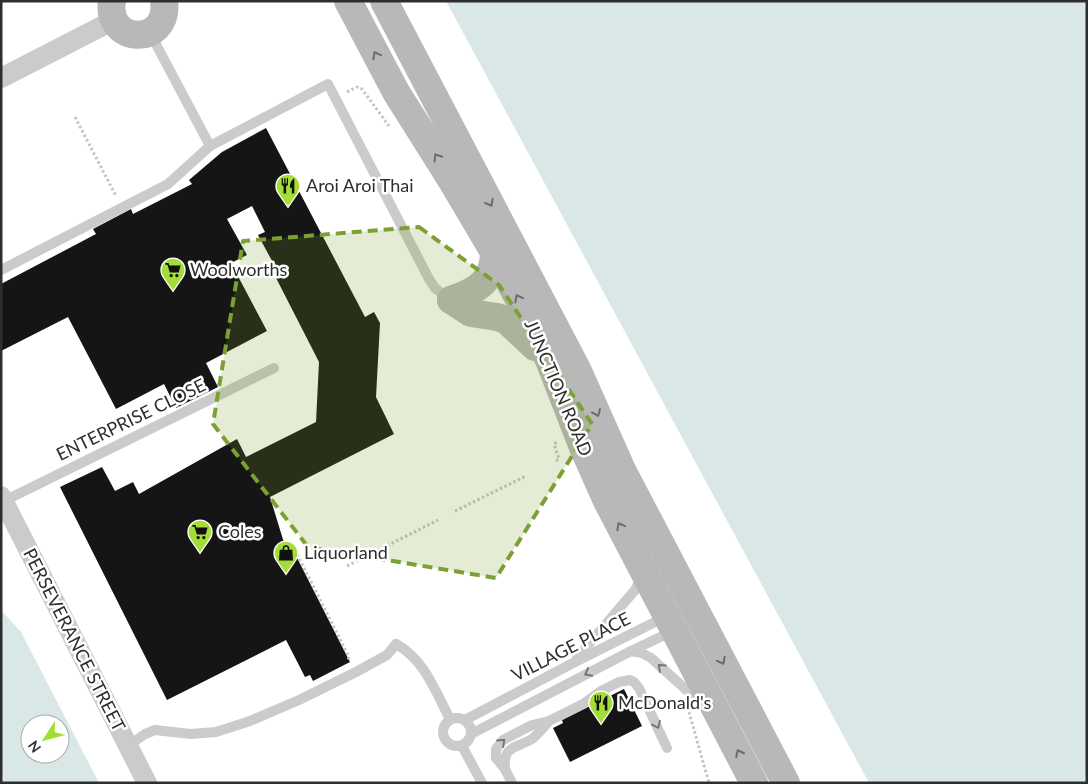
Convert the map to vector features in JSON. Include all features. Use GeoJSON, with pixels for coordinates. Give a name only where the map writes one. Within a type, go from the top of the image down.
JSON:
{"type":"FeatureCollection","features":[{"type":"Feature","properties":{"kind":"main road","name":"JUNCTION ROAD"},"geometry":{"type":"LineString","coordinates":[[384,1],[577,369],[622,470],[683,616],[723,723],[754,783]]}},
{"type":"Feature","properties":{"kind":"main road","name":"JUNCTION ROAD"},"geometry":{"type":"LineString","coordinates":[[347,7],[396,92],[452,180],[494,252],[549,360],[582,445],[607,501],[643,569],[683,616],[786,783]]}},
{"type":"Feature","properties":{"kind":"main road"},"geometry":{"type":"LineString","coordinates":[[113,11],[123,31],[137,35],[166,13]]}},
{"type":"Feature","properties":{"kind":"main road"},"geometry":{"type":"LineString","coordinates":[[451,300],[471,293],[484,283],[492,268],[494,252]]}},
{"type":"Feature","properties":{"kind":"main road"},"geometry":{"type":"LineString","coordinates":[[451,300],[471,313],[506,320],[549,360]]}},
{"type":"Feature","properties":{"kind":"street"},"geometry":{"type":"LineString","coordinates":[[1,78],[113,11]]}},
{"type":"Feature","properties":{"kind":"street","name":"PERSEVERANCE STREET"},"geometry":{"type":"LineString","coordinates":[[2,499],[10,533],[147,783]]}},
{"type":"Feature","properties":{"kind":"lane"},"geometry":{"type":"LineString","coordinates":[[166,13],[210,146]]}},
{"type":"Feature","properties":{"kind":"lane"},"geometry":{"type":"LineString","coordinates":[[1,270],[168,184],[210,146],[328,84],[429,279],[435,288],[451,300]]}},
{"type":"Feature","properties":{"kind":"lane","name":"ENTERPRISE CLOSE"},"geometry":{"type":"LineString","coordinates":[[2,499],[274,368]]}},
{"type":"Feature","properties":{"kind":"lane"},"geometry":{"type":"LineString","coordinates":[[573,663],[635,590],[643,569]]}},
{"type":"Feature","properties":{"kind":"lane","name":"VILLAGE PLACE"},"geometry":{"type":"LineString","coordinates":[[472,734],[631,651],[683,616]]}},
{"type":"Feature","properties":{"kind":"lane","name":"VILLAGE PLACE"},"geometry":{"type":"LineString","coordinates":[[465,720],[573,663],[683,616]]}},
{"type":"Feature","properties":{"kind":"lane"},"geometry":{"type":"LineString","coordinates":[[128,746],[145,734],[155,730],[191,734],[216,732],[250,721],[299,700],[364,668],[387,655],[396,644],[407,650],[421,664],[450,719]]}},
{"type":"Feature","properties":{"kind":"lane"},"geometry":{"type":"LineString","coordinates":[[631,651],[642,653],[651,658],[723,723]]}},
{"type":"Feature","properties":{"kind":"lane"},"geometry":{"type":"LineString","coordinates":[[512,783],[505,768],[496,758],[496,749],[500,742],[532,725],[549,721],[583,704],[601,691],[619,682],[630,680],[639,688],[667,748]]}},
{"type":"Feature","properties":{"kind":"lane"},"geometry":{"type":"LineString","coordinates":[[460,718],[465,720],[472,734],[462,746],[451,746],[444,738],[443,728],[450,719],[460,718]]}},
{"type":"Feature","properties":{"kind":"lane"},"geometry":{"type":"LineString","coordinates":[[462,746],[482,783]]}},
{"type":"Feature","properties":{"kind":"path"},"geometry":{"type":"LineString","coordinates":[[343,94],[357,88],[362,89],[392,129]]}},
{"type":"Feature","properties":{"kind":"path"},"geometry":{"type":"LineString","coordinates":[[75,117],[118,198]]}},
{"type":"Feature","properties":{"kind":"path"},"geometry":{"type":"LineString","coordinates":[[556,460],[559,459],[554,444],[557,442]]}},
{"type":"Feature","properties":{"kind":"path"},"geometry":{"type":"LineString","coordinates":[[455,511],[526,476]]}},
{"type":"Feature","properties":{"kind":"path"},"geometry":{"type":"LineString","coordinates":[[347,566],[438,520]]}},
{"type":"Feature","properties":{"kind":"path"},"geometry":{"type":"LineString","coordinates":[[295,550],[350,657],[348,662]]}},
{"type":"Feature","properties":{"kind":"path"},"geometry":{"type":"LineString","coordinates":[[520,667],[526,664]]}},
{"type":"Feature","properties":{"kind":"path"},"geometry":{"type":"LineString","coordinates":[[689,712],[709,783]]}},
{"type":"Feature","properties":{"kind":"highlighted area"},"geometry":{"type":"Polygon","coordinates":[[[419,227],[499,285],[592,424],[496,578],[308,547],[213,424],[243,241],[419,227]]]}},
{"type":"Feature","properties":{"kind":"shaded area"},"geometry":{"type":"Polygon","coordinates":[[[446,1],[1087,1],[1087,783],[869,783],[446,1]]]}},
{"type":"Feature","properties":{"kind":"shaded area"},"geometry":{"type":"Polygon","coordinates":[[[1,610],[21,632],[63,714],[20,714],[20,764],[70,764],[70,727],[99,783],[1,783],[1,610]]]}},
{"type":"Feature","properties":{"kind":"building"},"geometry":{"type":"Polygon","coordinates":[[[266,128],[365,317],[374,312],[380,323],[376,397],[394,434],[270,497],[285,546],[290,544],[350,662],[313,681],[310,675],[305,677],[286,640],[167,700],[60,487],[102,467],[115,491],[133,482],[139,494],[237,439],[246,457],[316,422],[319,362],[273,272],[277,270],[258,235],[265,232],[252,206],[227,219],[247,255],[231,263],[267,331],[206,363],[218,387],[176,408],[164,384],[116,409],[68,317],[1,351],[1,284],[96,234],[93,229],[131,209],[133,214],[192,184],[189,180],[222,152],[266,128]]]}},
{"type":"Feature","properties":{"kind":"building","name":"McDonald's"},"geometry":{"type":"Polygon","coordinates":[[[624,689],[642,726],[570,762],[553,728],[563,723],[562,720],[624,689]]]}},
{"type":"Feature","properties":{"kind":"place","name":"Aroi Aroi Thai"},"geometry":{"type":"Point","coordinates":[288,207]}},
{"type":"Feature","properties":{"kind":"place","name":"Woolworths"},"geometry":{"type":"Point","coordinates":[173,291]}},
{"type":"Feature","properties":{"kind":"place","name":"Coles"},"geometry":{"type":"Point","coordinates":[200,553]}},
{"type":"Feature","properties":{"kind":"place","name":"Liquorland"},"geometry":{"type":"Point","coordinates":[286,574]}},
{"type":"Feature","properties":{"kind":"place","name":"McDonald's"},"geometry":{"type":"Point","coordinates":[601,724]}}]}
